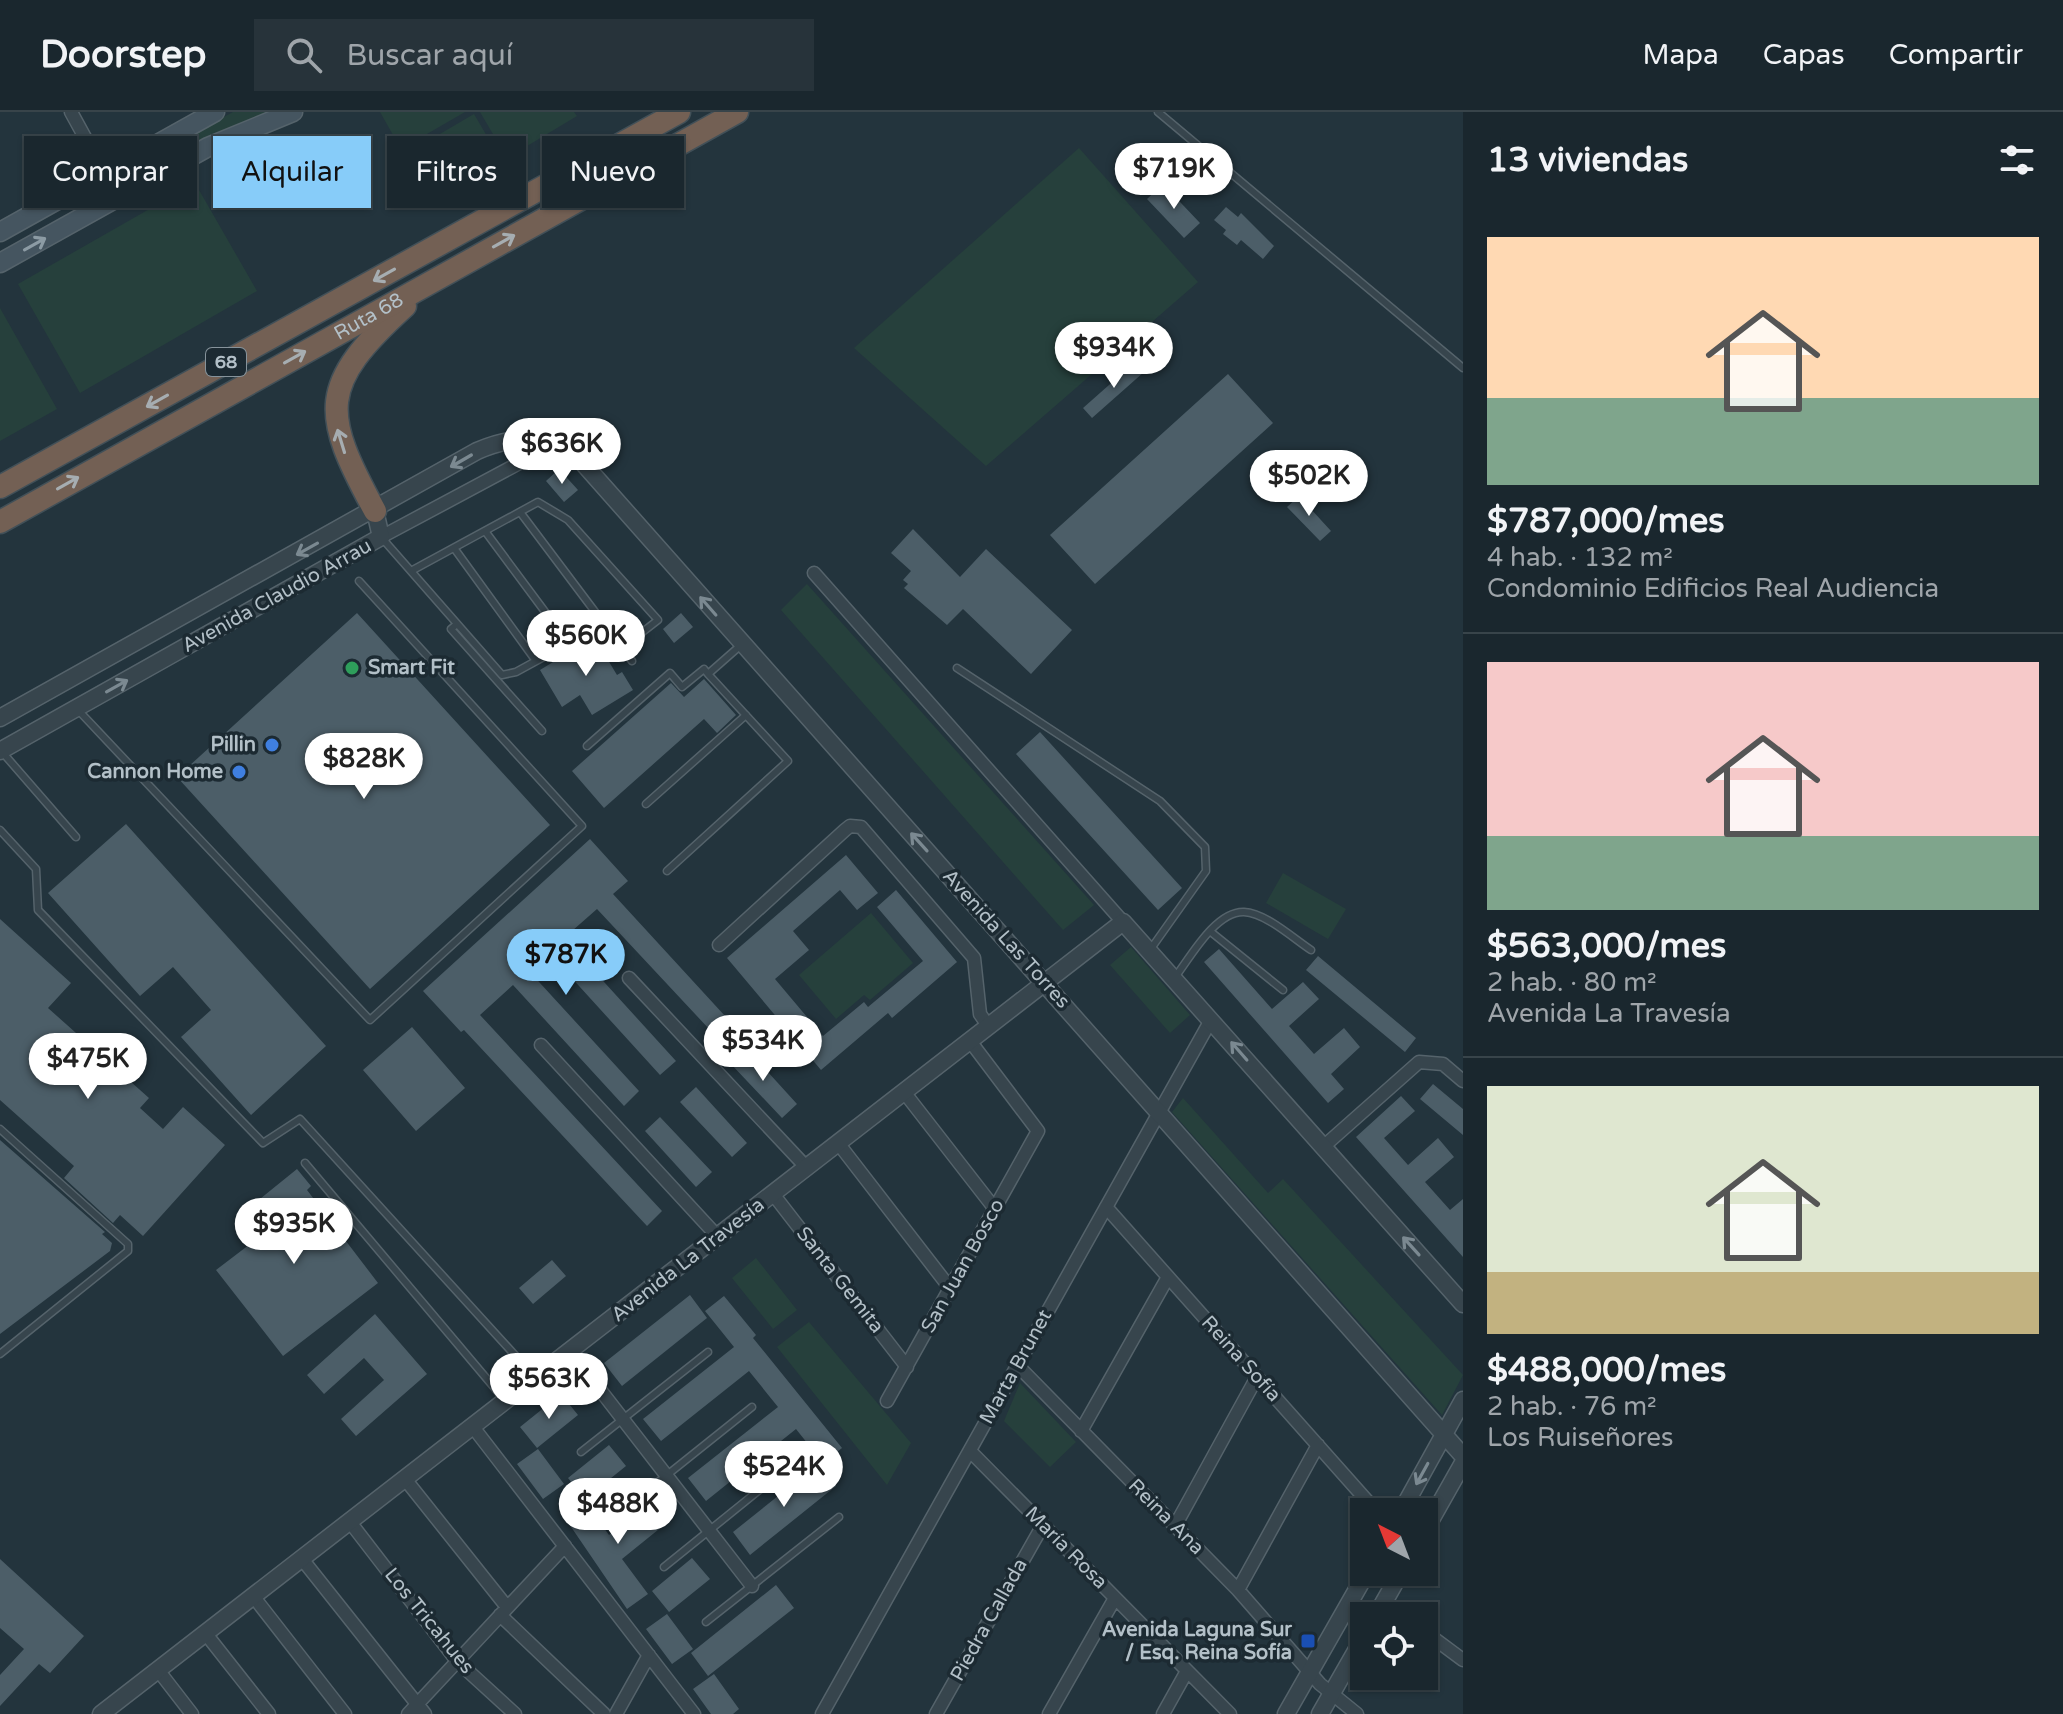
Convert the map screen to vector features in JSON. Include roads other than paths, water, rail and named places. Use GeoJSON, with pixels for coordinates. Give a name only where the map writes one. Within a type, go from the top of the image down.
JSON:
{"type":"FeatureCollection","features":[{"type":"Feature","properties":{"kind":"highway","name":"Ruta 68"},"geometry":{"type":"LineString","coordinates":[[0,487],[679,112]]}},
{"type":"Feature","properties":{"kind":"highway","name":"Ruta 68"},"geometry":{"type":"LineString","coordinates":[[0,522],[737,112]]}},
{"type":"Feature","properties":{"kind":"highway"},"geometry":{"type":"LineString","coordinates":[[375,511],[340,442],[335,415],[339,388],[349,365],[368,341],[436,279]]}},
{"type":"Feature","properties":{"kind":"main road"},"geometry":{"type":"LineString","coordinates":[[172,136],[215,112]]}},
{"type":"Feature","properties":{"kind":"main road"},"geometry":{"type":"LineString","coordinates":[[0,263],[208,147],[293,112]]}},
{"type":"Feature","properties":{"kind":"main road"},"geometry":{"type":"LineString","coordinates":[[0,232],[44,208]]}},
{"type":"Feature","properties":{"kind":"main road"},"geometry":{"type":"LineString","coordinates":[[59,208],[69,225]]}},
{"type":"Feature","properties":{"kind":"street"},"geometry":{"type":"LineString","coordinates":[[71,112],[84,136]]}},
{"type":"Feature","properties":{"kind":"street","name":"Avenida Claudio Arrau"},"geometry":{"type":"LineString","coordinates":[[0,718],[375,511],[477,451],[501,442],[535,439]]}},
{"type":"Feature","properties":{"kind":"street","name":"Avenida Las Torres"},"geometry":{"type":"LineString","coordinates":[[535,439],[555,444],[582,462],[1160,1110],[1463,1456]]}},
{"type":"Feature","properties":{"kind":"street","name":"Avenida Claudio Arrau"},"geometry":{"type":"LineString","coordinates":[[0,749],[555,444]]}},
{"type":"Feature","properties":{"kind":"street"},"geometry":{"type":"LineString","coordinates":[[375,511],[381,537]]}},
{"type":"Feature","properties":{"kind":"street"},"geometry":{"type":"LineString","coordinates":[[814,573],[1463,1304]]}},
{"type":"Feature","properties":{"kind":"street"},"geometry":{"type":"LineString","coordinates":[[719,945],[845,830],[861,827],[974,958],[980,1014],[989,1027]]}},
{"type":"Feature","properties":{"kind":"street","name":"Avenida La Travesía"},"geometry":{"type":"LineString","coordinates":[[107,1712],[1123,922]]}},
{"type":"Feature","properties":{"kind":"street"},"geometry":{"type":"LineString","coordinates":[[629,978],[807,1168]]}},
{"type":"Feature","properties":{"kind":"street","name":"Marta Brunet"},"geometry":{"type":"LineString","coordinates":[[822,1714],[1211,1020]]}},
{"type":"Feature","properties":{"kind":"street","name":"San Juan Bosco"},"geometry":{"type":"LineString","coordinates":[[887,1401],[1038,1131],[970,1041]]}},
{"type":"Feature","properties":{"kind":"street"},"geometry":{"type":"LineString","coordinates":[[541,1045],[718,1237]]}},
{"type":"Feature","properties":{"kind":"street"},"geometry":{"type":"LineString","coordinates":[[1323,1147],[1419,1062],[1443,1064],[1463,1081]]}},
{"type":"Feature","properties":{"kind":"street"},"geometry":{"type":"LineString","coordinates":[[904,1092],[995,1209]]}},
{"type":"Feature","properties":{"kind":"street"},"geometry":{"type":"LineString","coordinates":[[838,1143],[950,1288]]}},
{"type":"Feature","properties":{"kind":"street","name":"Santa Gemita"},"geometry":{"type":"LineString","coordinates":[[773,1194],[907,1367]]}},
{"type":"Feature","properties":{"kind":"street","name":"Reina Sofía"},"geometry":{"type":"LineString","coordinates":[[1106,1207],[1365,1498]]}},
{"type":"Feature","properties":{"kind":"street"},"geometry":{"type":"LineString","coordinates":[[1081,1431],[1168,1277]]}},
{"type":"Feature","properties":{"kind":"street"},"geometry":{"type":"LineString","coordinates":[[570,1351],[752,1586]]}},
{"type":"Feature","properties":{"kind":"street","name":"Reina Ana"},"geometry":{"type":"LineString","coordinates":[[1017,1365],[1238,1590],[1331,1694],[1357,1714]]}},
{"type":"Feature","properties":{"kind":"street"},"geometry":{"type":"LineString","coordinates":[[1175,1526],[1257,1377]]}},
{"type":"Feature","properties":{"kind":"street"},"geometry":{"type":"LineString","coordinates":[[1409,1498],[1463,1400]]}},
{"type":"Feature","properties":{"kind":"street"},"geometry":{"type":"LineString","coordinates":[[473,1427],[694,1714]]}},
{"type":"Feature","properties":{"kind":"street"},"geometry":{"type":"LineString","coordinates":[[1238,1590],[1318,1445]]}},
{"type":"Feature","properties":{"kind":"street","name":"María Rosa"},"geometry":{"type":"LineString","coordinates":[[970,1451],[1230,1714]]}},
{"type":"Feature","properties":{"kind":"street"},"geometry":{"type":"LineString","coordinates":[[1438,1507],[1463,1463]]}},
{"type":"Feature","properties":{"kind":"street"},"geometry":{"type":"LineString","coordinates":[[405,1479],[504,1611],[604,1714]]}},
{"type":"Feature","properties":{"kind":"street","name":"Los Tricahues"},"geometry":{"type":"LineString","coordinates":[[350,1522],[457,1661],[515,1714]]}},
{"type":"Feature","properties":{"kind":"street","name":"Piedra Callada"},"geometry":{"type":"LineString","coordinates":[[936,1714],[1043,1525]]}},
{"type":"Feature","properties":{"kind":"street"},"geometry":{"type":"LineString","coordinates":[[302,1559],[416,1711],[457,1661],[565,1546]]}},
{"type":"Feature","properties":{"kind":"street"},"geometry":{"type":"LineString","coordinates":[[1286,1714],[1359,1586]]}},
{"type":"Feature","properties":{"kind":"street"},"geometry":{"type":"LineString","coordinates":[[1385,1601],[1393,1586]]}},
{"type":"Feature","properties":{"kind":"street"},"geometry":{"type":"LineString","coordinates":[[253,1596],[345,1714]]}},
{"type":"Feature","properties":{"kind":"street"},"geometry":{"type":"LineString","coordinates":[[1049,1714],[1115,1598]]}},
{"type":"Feature","properties":{"kind":"street"},"geometry":{"type":"LineString","coordinates":[[206,1634],[269,1714]]}},
{"type":"Feature","properties":{"kind":"street"},"geometry":{"type":"LineString","coordinates":[[1438,1641],[1463,1660]]}},
{"type":"Feature","properties":{"kind":"street"},"geometry":{"type":"LineString","coordinates":[[616,1714],[649,1655]]}},
{"type":"Feature","properties":{"kind":"street"},"geometry":{"type":"LineString","coordinates":[[1320,1714],[1350,1661]]}},
{"type":"Feature","properties":{"kind":"street"},"geometry":{"type":"LineString","coordinates":[[158,1670],[192,1714]]}},
{"type":"Feature","properties":{"kind":"street"},"geometry":{"type":"LineString","coordinates":[[1163,1714],[1187,1671]]}},
{"type":"Feature","properties":{"kind":"lane"},"geometry":{"type":"LineString","coordinates":[[1158,112],[1463,368]]}},
{"type":"Feature","properties":{"kind":"lane"},"geometry":{"type":"LineString","coordinates":[[411,571],[538,502],[568,520],[658,620],[622,648]]}},
{"type":"Feature","properties":{"kind":"lane"},"geometry":{"type":"LineString","coordinates":[[520,512],[632,661]]}},
{"type":"Feature","properties":{"kind":"lane"},"geometry":{"type":"LineString","coordinates":[[485,531],[569,644]]}},
{"type":"Feature","properties":{"kind":"lane"},"geometry":{"type":"LineString","coordinates":[[381,537],[502,675],[516,672],[604,624]]}},
{"type":"Feature","properties":{"kind":"lane"},"geometry":{"type":"LineString","coordinates":[[454,548],[536,661]]}},
{"type":"Feature","properties":{"kind":"lane"},"geometry":{"type":"LineString","coordinates":[[77,708],[370,1020],[582,826],[359,581]]}},
{"type":"Feature","properties":{"kind":"lane"},"geometry":{"type":"LineString","coordinates":[[457,624],[451,629],[542,731]]}},
{"type":"Feature","properties":{"kind":"lane"},"geometry":{"type":"LineString","coordinates":[[708,674],[742,644]]}},
{"type":"Feature","properties":{"kind":"lane"},"geometry":{"type":"LineString","coordinates":[[957,668],[1160,801],[1205,847],[1206,871],[1149,951]]}},
{"type":"Feature","properties":{"kind":"lane"},"geometry":{"type":"LineString","coordinates":[[587,746],[670,673],[682,687],[704,669],[788,761],[667,871]]}},
{"type":"Feature","properties":{"kind":"lane"},"geometry":{"type":"LineString","coordinates":[[646,804],[746,715]]}},
{"type":"Feature","properties":{"kind":"lane"},"geometry":{"type":"LineString","coordinates":[[0,749],[76,837]]}},
{"type":"Feature","properties":{"kind":"lane"},"geometry":{"type":"LineString","coordinates":[[0,830],[36,869],[38,910],[263,1143],[300,1119],[536,1378]]}},
{"type":"Feature","properties":{"kind":"lane"},"geometry":{"type":"LineString","coordinates":[[1174,979],[1211,932],[1228,917],[1243,912],[1256,915],[1311,950]]}},
{"type":"Feature","properties":{"kind":"lane"},"geometry":{"type":"LineString","coordinates":[[1211,932],[1283,990]]}},
{"type":"Feature","properties":{"kind":"lane"},"geometry":{"type":"LineString","coordinates":[[0,1129],[128,1244],[128,1251],[0,1354]]}},
{"type":"Feature","properties":{"kind":"lane"},"geometry":{"type":"LineString","coordinates":[[305,1163],[506,1401]]}},
{"type":"Feature","properties":{"kind":"lane"},"geometry":{"type":"LineString","coordinates":[[581,1452],[708,1352]]}},
{"type":"Feature","properties":{"kind":"lane"},"geometry":{"type":"LineString","coordinates":[[622,1511],[752,1407]]}},
{"type":"Feature","properties":{"kind":"lane"},"geometry":{"type":"LineString","coordinates":[[664,1567],[794,1462]]}},
{"type":"Feature","properties":{"kind":"lane"},"geometry":{"type":"LineString","coordinates":[[706,1622],[839,1517]]}},
{"type":"Feature","properties":{"kind":"place","name":"Smart Fit"},"geometry":{"type":"Point","coordinates":[352,668]}},
{"type":"Feature","properties":{"kind":"place","name":"Pillin"},"geometry":{"type":"Point","coordinates":[272,745]}},
{"type":"Feature","properties":{"kind":"place","name":"Cannon Home"},"geometry":{"type":"Point","coordinates":[239,772]}},
{"type":"Feature","properties":{"kind":"place","name":"Avenida Laguna Sur / Esq. Reina Sofía"},"geometry":{"type":"Point","coordinates":[1308,1641]}}]}
